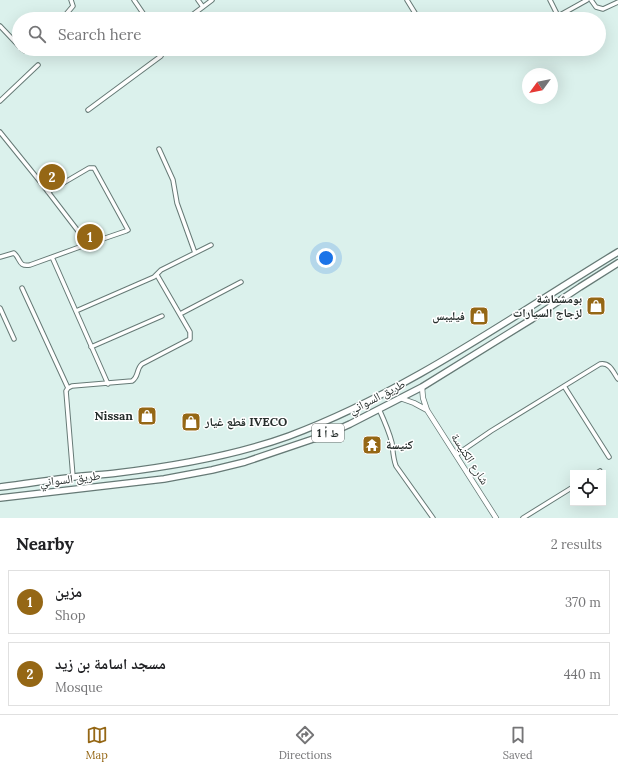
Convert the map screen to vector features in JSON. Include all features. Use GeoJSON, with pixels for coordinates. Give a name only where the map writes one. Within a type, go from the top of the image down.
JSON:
{"type":"FeatureCollection","features":[{"type":"Feature","properties":{"kind":"highway","name":"طريق السواني"},"geometry":{"type":"LineString","coordinates":[[0,488],[73,477],[121,473],[174,465],[203,459],[287,436],[315,426],[377,398],[410,380],[618,252]]}},
{"type":"Feature","properties":{"kind":"highway","name":"طريق السواني"},"geometry":{"type":"LineString","coordinates":[[0,498],[164,479],[218,469],[297,445],[350,424],[422,387],[532,319],[618,263]]}},
{"type":"Feature","properties":{"kind":"main road","name":"شارع الكنيسة"},"geometry":{"type":"LineString","coordinates":[[422,387],[426,410],[496,518]]}},
{"type":"Feature","properties":{"kind":"main road","name":"شارع الكنيسة"},"geometry":{"type":"LineString","coordinates":[[400,398],[414,403],[426,410]]}},
{"type":"Feature","properties":{"kind":"street"},"geometry":{"type":"LineString","coordinates":[[68,12],[73,6],[71,0]]}},
{"type":"Feature","properties":{"kind":"street"},"geometry":{"type":"LineString","coordinates":[[134,0],[142,12]]}},
{"type":"Feature","properties":{"kind":"street"},"geometry":{"type":"LineString","coordinates":[[198,0],[203,6]]}},
{"type":"Feature","properties":{"kind":"street"},"geometry":{"type":"LineString","coordinates":[[196,12],[212,0]]}},
{"type":"Feature","properties":{"kind":"street"},"geometry":{"type":"LineString","coordinates":[[407,0],[415,12]]}},
{"type":"Feature","properties":{"kind":"street"},"geometry":{"type":"LineString","coordinates":[[550,0],[556,12]]}},
{"type":"Feature","properties":{"kind":"street"},"geometry":{"type":"LineString","coordinates":[[565,12],[587,0]]}},
{"type":"Feature","properties":{"kind":"street"},"geometry":{"type":"LineString","coordinates":[[591,0],[596,7],[603,9],[618,2]]}},
{"type":"Feature","properties":{"kind":"street"},"geometry":{"type":"LineString","coordinates":[[0,26],[12,39]]}},
{"type":"Feature","properties":{"kind":"street"},"geometry":{"type":"LineString","coordinates":[[88,110],[161,56]]}},
{"type":"Feature","properties":{"kind":"street"},"geometry":{"type":"LineString","coordinates":[[0,102],[38,65]]}},
{"type":"Feature","properties":{"kind":"street"},"geometry":{"type":"LineString","coordinates":[[0,132],[88,244]]}},
{"type":"Feature","properties":{"kind":"street"},"geometry":{"type":"LineString","coordinates":[[159,149],[173,180],[177,203],[195,253]]}},
{"type":"Feature","properties":{"kind":"street"},"geometry":{"type":"LineString","coordinates":[[0,257],[14,253],[21,264],[26,266],[126,232],[128,230],[94,168],[89,168],[48,192]]}},
{"type":"Feature","properties":{"kind":"street"},"geometry":{"type":"LineString","coordinates":[[76,311],[158,275],[161,270],[212,245]]}},
{"type":"Feature","properties":{"kind":"street"},"geometry":{"type":"LineString","coordinates":[[52,257],[108,384]]}},
{"type":"Feature","properties":{"kind":"street"},"geometry":{"type":"LineString","coordinates":[[68,388],[72,386],[132,381],[136,378],[138,368],[142,364],[190,339],[191,335],[158,275]]}},
{"type":"Feature","properties":{"kind":"street"},"geometry":{"type":"LineString","coordinates":[[180,314],[241,282]]}},
{"type":"Feature","properties":{"kind":"street"},"geometry":{"type":"LineString","coordinates":[[22,288],[68,388],[66,391],[73,477]]}},
{"type":"Feature","properties":{"kind":"street"},"geometry":{"type":"LineString","coordinates":[[0,308],[14,339]]}},
{"type":"Feature","properties":{"kind":"street"},"geometry":{"type":"LineString","coordinates":[[91,347],[162,316]]}},
{"type":"Feature","properties":{"kind":"street"},"geometry":{"type":"LineString","coordinates":[[456,455],[491,431],[600,364],[604,363],[608,365],[618,379]]}},
{"type":"Feature","properties":{"kind":"street"},"geometry":{"type":"LineString","coordinates":[[564,386],[609,457]]}},
{"type":"Feature","properties":{"kind":"street"},"geometry":{"type":"LineString","coordinates":[[379,409],[392,443],[396,466],[433,518]]}},
{"type":"Feature","properties":{"kind":"street"},"geometry":{"type":"LineString","coordinates":[[523,518],[570,489]]}},
{"type":"Feature","properties":{"kind":"place","name":"مسجد اسامة بن زيد"},"geometry":{"type":"Point","coordinates":[52,177]}},
{"type":"Feature","properties":{"kind":"place","name":"مزين"},"geometry":{"type":"Point","coordinates":[90,237]}},
{"type":"Feature","properties":{"kind":"place","name":"بومشماشة لزجاج السيارات"},"geometry":{"type":"Point","coordinates":[596,306]}},
{"type":"Feature","properties":{"kind":"place","name":"فيليبس"},"geometry":{"type":"Point","coordinates":[479,316]}},
{"type":"Feature","properties":{"kind":"place","name":"Nissan"},"geometry":{"type":"Point","coordinates":[147,416]}},
{"type":"Feature","properties":{"kind":"place","name":"قطع غيار IVECO"},"geometry":{"type":"Point","coordinates":[191,422]}},
{"type":"Feature","properties":{"kind":"place","name":"كنيسة"},"geometry":{"type":"Point","coordinates":[372,445]}}]}
